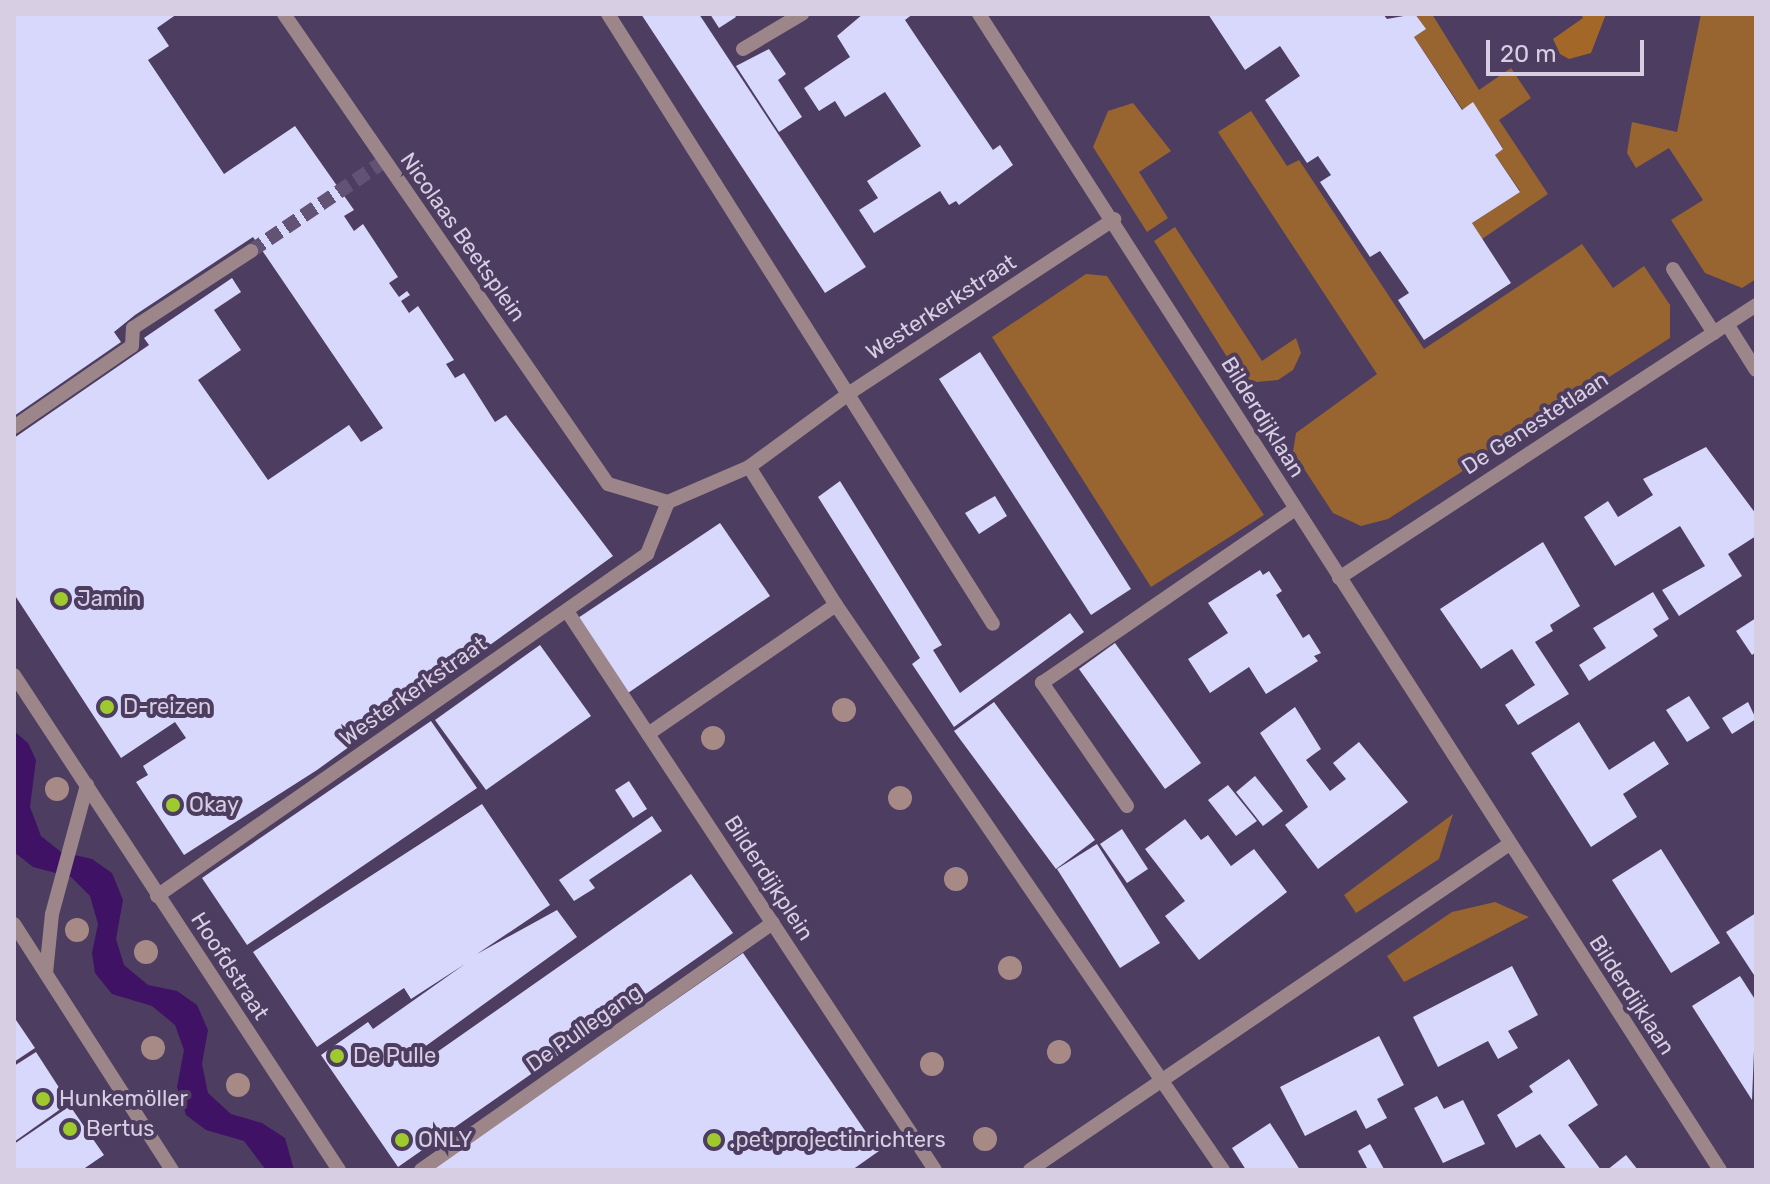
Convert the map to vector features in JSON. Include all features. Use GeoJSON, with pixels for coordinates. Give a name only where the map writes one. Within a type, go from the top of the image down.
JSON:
{"type":"FeatureCollection","features":[{"type":"Feature","properties":{"kind":"street","name":"Nicolaas Beetsplein"},"geometry":{"type":"LineString","coordinates":[[284,14],[608,484],[668,502]]}},
{"type":"Feature","properties":{"kind":"street"},"geometry":{"type":"LineString","coordinates":[[608,14],[851,392],[993,624]]}},
{"type":"Feature","properties":{"kind":"street"},"geometry":{"type":"LineString","coordinates":[[743,49],[802,14]]}},
{"type":"Feature","properties":{"kind":"street","name":"Bilderdijklaan"},"geometry":{"type":"LineString","coordinates":[[979,14],[1114,219],[1508,845],[1720,1170]]}},
{"type":"Feature","properties":{"kind":"street","name":"Westerkerkstraat"},"geometry":{"type":"LineString","coordinates":[[157,896],[647,554],[668,502],[749,467],[851,392],[1114,219]]}},
{"type":"Feature","properties":{"kind":"street"},"geometry":{"type":"LineString","coordinates":[[14,427],[132,346],[133,328],[251,251]]}},
{"type":"Feature","properties":{"kind":"street"},"geometry":{"type":"LineString","coordinates":[[1673,269],[1756,370]]}},
{"type":"Feature","properties":{"kind":"street","name":"De Genestetlaan"},"geometry":{"type":"LineString","coordinates":[[1339,578],[1756,305]]}},
{"type":"Feature","properties":{"kind":"street"},"geometry":{"type":"LineString","coordinates":[[749,467],[836,605],[1223,1170]]}},
{"type":"Feature","properties":{"kind":"street"},"geometry":{"type":"LineString","coordinates":[[1127,806],[1042,683],[1295,509]]}},
{"type":"Feature","properties":{"kind":"street"},"geometry":{"type":"LineString","coordinates":[[648,734],[836,605]]}},
{"type":"Feature","properties":{"kind":"street","name":"Bilderdijkplein"},"geometry":{"type":"LineString","coordinates":[[567,611],[935,1170]]}},
{"type":"Feature","properties":{"kind":"street","name":"Hoofdstraat"},"geometry":{"type":"LineString","coordinates":[[14,675],[339,1170]]}},
{"type":"Feature","properties":{"kind":"street"},"geometry":{"type":"LineString","coordinates":[[46,973],[52,914],[87,785]]}},
{"type":"Feature","properties":{"kind":"street"},"geometry":{"type":"LineString","coordinates":[[1030,1170],[1508,845]]}},
{"type":"Feature","properties":{"kind":"street","name":"De Pullegang"},"geometry":{"type":"LineString","coordinates":[[421,1170],[773,923]]}},
{"type":"Feature","properties":{"kind":"street"},"geometry":{"type":"LineString","coordinates":[[14,924],[172,1170]]}},
{"type":"Feature","properties":{"kind":"shaded area"},"geometry":{"type":"Polygon","coordinates":[[[1415,14],[1432,14],[1479,90],[1511,68],[1531,98],[1499,120],[1548,194],[1482,239],[1472,223],[1520,191],[1495,155],[1503,148],[1473,103],[1463,110],[1414,37],[1425,29],[1415,14]]]}},
{"type":"Feature","properties":{"kind":"shaded area"},"geometry":{"type":"Polygon","coordinates":[[[1581,14],[1606,14],[1591,53],[1569,59],[1560,54],[1553,39],[1583,18],[1581,14]]]}},
{"type":"Feature","properties":{"kind":"shaded area"},"geometry":{"type":"Polygon","coordinates":[[[1701,14],[1756,14],[1756,279],[1742,288],[1705,273],[1671,220],[1703,200],[1669,148],[1636,168],[1627,153],[1632,122],[1677,132],[1701,14]]]}},
{"type":"Feature","properties":{"kind":"shaded area"},"geometry":{"type":"Polygon","coordinates":[[[1133,103],[1171,151],[1139,172],[1168,218],[1147,232],[1093,147],[1108,111],[1133,103]]]}},
{"type":"Feature","properties":{"kind":"shaded area"},"geometry":{"type":"Polygon","coordinates":[[[1251,111],[1287,166],[1299,160],[1424,349],[1582,244],[1613,288],[1644,266],[1670,305],[1670,338],[1388,519],[1361,526],[1333,513],[1293,452],[1296,433],[1377,374],[1218,132],[1251,111]]]}},
{"type":"Feature","properties":{"kind":"shaded area"},"geometry":{"type":"Polygon","coordinates":[[[1175,227],[1262,361],[1296,338],[1301,353],[1293,370],[1278,380],[1257,382],[1239,376],[1154,241],[1175,227]]]}},
{"type":"Feature","properties":{"kind":"shaded area"},"geometry":{"type":"Polygon","coordinates":[[[1086,274],[1107,276],[1264,515],[1151,587],[992,337],[1086,274]]]}},
{"type":"Feature","properties":{"kind":"shaded area"},"geometry":{"type":"Polygon","coordinates":[[[14,731],[28,743],[36,760],[30,807],[41,836],[61,852],[92,859],[112,873],[123,900],[116,939],[124,965],[148,985],[177,991],[197,1005],[208,1030],[202,1064],[208,1093],[231,1114],[262,1123],[285,1138],[294,1170],[266,1170],[244,1141],[206,1130],[186,1115],[177,1087],[184,1050],[175,1025],[152,1006],[112,994],[95,973],[92,953],[98,924],[90,896],[71,877],[33,867],[14,852],[14,731]]]}},
{"type":"Feature","properties":{"kind":"shaded area"},"geometry":{"type":"Polygon","coordinates":[[[1453,814],[1439,859],[1356,913],[1344,895],[1453,814]]]}},
{"type":"Feature","properties":{"kind":"shaded area"},"geometry":{"type":"Polygon","coordinates":[[[1495,902],[1529,917],[1404,982],[1387,956],[1452,912],[1495,902]]]}},
{"type":"Feature","properties":{"kind":"building"},"geometry":{"type":"Polygon","coordinates":[[[14,14],[177,14],[157,28],[169,46],[148,60],[224,174],[295,126],[354,210],[344,216],[354,231],[363,224],[398,277],[389,283],[399,297],[407,291],[410,295],[401,301],[409,313],[418,306],[454,360],[446,364],[455,378],[464,373],[495,422],[506,415],[613,556],[317,770],[184,855],[136,782],[148,775],[143,766],[186,738],[175,722],[121,758],[14,594],[14,438],[149,345],[144,338],[232,278],[241,292],[214,310],[241,350],[198,380],[268,480],[349,425],[361,442],[383,428],[253,237],[135,315],[114,332],[121,342],[14,416],[14,14]]]}},
{"type":"Feature","properties":{"kind":"building"},"geometry":{"type":"Polygon","coordinates":[[[641,14],[699,14],[866,267],[825,293],[641,14]]]}},
{"type":"Feature","properties":{"kind":"building"},"geometry":{"type":"Polygon","coordinates":[[[710,14],[734,14],[736,17],[719,28],[710,14]]]}},
{"type":"Feature","properties":{"kind":"building"},"geometry":{"type":"Polygon","coordinates":[[[863,14],[913,14],[905,20],[993,150],[1000,145],[1013,165],[959,205],[956,201],[949,205],[940,191],[874,233],[859,210],[878,198],[867,181],[921,146],[885,92],[845,117],[835,101],[819,111],[804,88],[850,57],[837,36],[863,14]]]}},
{"type":"Feature","properties":{"kind":"building"},"geometry":{"type":"Polygon","coordinates":[[[1208,14],[1383,14],[1387,19],[1415,14],[1426,29],[1414,37],[1462,110],[1473,102],[1503,149],[1495,155],[1520,192],[1472,223],[1511,283],[1424,340],[1398,300],[1409,293],[1380,251],[1370,257],[1320,182],[1331,175],[1318,156],[1307,163],[1265,100],[1300,76],[1280,46],[1245,70],[1208,14]]]}},
{"type":"Feature","properties":{"kind":"building"},"geometry":{"type":"Polygon","coordinates":[[[769,49],[786,74],[778,80],[802,117],[779,132],[736,66],[769,49]]]}},
{"type":"Feature","properties":{"kind":"building"},"geometry":{"type":"Polygon","coordinates":[[[980,352],[1131,589],[1091,615],[939,379],[980,352]]]}},
{"type":"Feature","properties":{"kind":"building"},"geometry":{"type":"Polygon","coordinates":[[[1706,447],[1756,514],[1756,536],[1728,554],[1742,576],[1679,616],[1662,590],[1705,566],[1680,526],[1615,566],[1584,517],[1608,501],[1618,517],[1653,495],[1643,479],[1706,447]]]}},
{"type":"Feature","properties":{"kind":"building"},"geometry":{"type":"Polygon","coordinates":[[[840,481],[942,645],[933,650],[960,693],[1070,613],[1084,632],[954,727],[912,664],[920,658],[818,497],[840,481]]]}},
{"type":"Feature","properties":{"kind":"building"},"geometry":{"type":"Polygon","coordinates":[[[995,496],[1007,516],[979,534],[965,513],[995,496]]]}},
{"type":"Feature","properties":{"kind":"building"},"geometry":{"type":"Polygon","coordinates":[[[720,523],[770,596],[628,693],[578,618],[720,523]]]}},
{"type":"Feature","properties":{"kind":"building"},"geometry":{"type":"Polygon","coordinates":[[[1543,542],[1580,606],[1550,625],[1553,631],[1535,642],[1569,694],[1518,725],[1505,705],[1535,685],[1512,649],[1481,669],[1440,609],[1543,542]]]}},
{"type":"Feature","properties":{"kind":"building"},"geometry":{"type":"Polygon","coordinates":[[[1260,570],[1263,575],[1269,571],[1282,591],[1276,595],[1303,638],[1309,634],[1321,653],[1314,656],[1318,661],[1266,694],[1249,667],[1210,693],[1188,659],[1228,633],[1208,603],[1260,570]]]}},
{"type":"Feature","properties":{"kind":"building"},"geometry":{"type":"Polygon","coordinates":[[[1653,592],[1669,619],[1653,629],[1658,636],[1589,681],[1579,665],[1606,648],[1593,628],[1653,592]]]}},
{"type":"Feature","properties":{"kind":"building"},"geometry":{"type":"Polygon","coordinates":[[[1756,618],[1756,652],[1752,655],[1736,631],[1756,618]]]}},
{"type":"Feature","properties":{"kind":"building"},"geometry":{"type":"Polygon","coordinates":[[[1115,643],[1201,763],[1165,789],[1079,669],[1115,643]]]}},
{"type":"Feature","properties":{"kind":"building"},"geometry":{"type":"Polygon","coordinates":[[[540,645],[591,716],[486,790],[435,720],[540,645]]]}},
{"type":"Feature","properties":{"kind":"building"},"geometry":{"type":"Polygon","coordinates":[[[1689,696],[1710,728],[1687,742],[1666,710],[1689,696]]]}},
{"type":"Feature","properties":{"kind":"building"},"geometry":{"type":"Polygon","coordinates":[[[994,702],[1095,840],[1056,869],[954,731],[994,702]]]}},
{"type":"Feature","properties":{"kind":"building"},"geometry":{"type":"Polygon","coordinates":[[[1748,702],[1756,719],[1732,734],[1722,718],[1748,702]]]}},
{"type":"Feature","properties":{"kind":"building"},"geometry":{"type":"Polygon","coordinates":[[[1295,707],[1321,749],[1306,760],[1330,791],[1346,779],[1333,763],[1359,742],[1408,802],[1318,869],[1285,825],[1308,807],[1260,733],[1295,707]]]}},
{"type":"Feature","properties":{"kind":"building"},"geometry":{"type":"Polygon","coordinates":[[[431,721],[477,788],[247,945],[202,878],[431,721]]]}},
{"type":"Feature","properties":{"kind":"building"},"geometry":{"type":"Polygon","coordinates":[[[1579,722],[1609,770],[1654,741],[1669,764],[1623,794],[1637,817],[1591,847],[1531,753],[1579,722]]]}},
{"type":"Feature","properties":{"kind":"building"},"geometry":{"type":"Polygon","coordinates":[[[1255,776],[1283,811],[1263,826],[1236,792],[1255,776]]]}},
{"type":"Feature","properties":{"kind":"building"},"geometry":{"type":"Polygon","coordinates":[[[629,781],[647,809],[633,818],[615,790],[629,781]]]}},
{"type":"Feature","properties":{"kind":"building"},"geometry":{"type":"Polygon","coordinates":[[[1228,785],[1257,821],[1236,836],[1208,800],[1228,785]]]}},
{"type":"Feature","properties":{"kind":"building"},"geometry":{"type":"Polygon","coordinates":[[[482,804],[550,905],[477,954],[557,910],[577,937],[423,1048],[430,1057],[691,874],[733,933],[398,1167],[321,1055],[368,1022],[373,1029],[465,964],[411,999],[404,988],[317,1047],[253,952],[482,804]]]}},
{"type":"Feature","properties":{"kind":"building"},"geometry":{"type":"Polygon","coordinates":[[[652,816],[662,831],[589,880],[595,888],[574,901],[559,880],[652,816]]]}},
{"type":"Feature","properties":{"kind":"building"},"geometry":{"type":"Polygon","coordinates":[[[1185,819],[1201,840],[1208,835],[1231,866],[1254,849],[1287,892],[1199,960],[1165,916],[1185,901],[1145,849],[1185,819]]]}},
{"type":"Feature","properties":{"kind":"building"},"geometry":{"type":"Polygon","coordinates":[[[1122,829],[1148,869],[1127,883],[1100,844],[1122,829]]]}},
{"type":"Feature","properties":{"kind":"building"},"geometry":{"type":"Polygon","coordinates":[[[1097,844],[1160,943],[1120,968],[1057,869],[1097,844]]]}},
{"type":"Feature","properties":{"kind":"building"},"geometry":{"type":"Polygon","coordinates":[[[1661,849],[1720,943],[1671,973],[1612,880],[1661,849]]]}},
{"type":"Feature","properties":{"kind":"building"},"geometry":{"type":"Polygon","coordinates":[[[1756,913],[1756,974],[1754,975],[1726,932],[1756,913]]]}},
{"type":"Feature","properties":{"kind":"building"},"geometry":{"type":"Polygon","coordinates":[[[743,953],[879,1151],[852,1170],[431,1170],[743,953]]]}},
{"type":"Feature","properties":{"kind":"building"},"geometry":{"type":"Polygon","coordinates":[[[1512,966],[1538,1015],[1508,1031],[1518,1048],[1498,1059],[1488,1041],[1438,1067],[1413,1017],[1512,966]]]}},
{"type":"Feature","properties":{"kind":"building"},"geometry":{"type":"Polygon","coordinates":[[[1740,976],[1756,1001],[1752,1100],[1692,1006],[1740,976]]]}},
{"type":"Feature","properties":{"kind":"building"},"geometry":{"type":"Polygon","coordinates":[[[14,1017],[35,1048],[14,1062],[14,1017]]]}},
{"type":"Feature","properties":{"kind":"building"},"geometry":{"type":"Polygon","coordinates":[[[1379,1036],[1404,1085],[1377,1099],[1387,1118],[1366,1129],[1356,1110],[1305,1136],[1280,1087],[1379,1036]]]}},
{"type":"Feature","properties":{"kind":"building"},"geometry":{"type":"Polygon","coordinates":[[[36,1052],[69,1103],[14,1142],[14,1066],[36,1052]]]}},
{"type":"Feature","properties":{"kind":"building"},"geometry":{"type":"Polygon","coordinates":[[[1569,1059],[1598,1105],[1568,1125],[1601,1170],[1567,1170],[1540,1134],[1516,1148],[1497,1115],[1533,1092],[1529,1086],[1569,1059]]]}},
{"type":"Feature","properties":{"kind":"building"},"geometry":{"type":"Polygon","coordinates":[[[1437,1096],[1444,1109],[1463,1100],[1485,1144],[1443,1163],[1414,1108],[1437,1096]]]}},
{"type":"Feature","properties":{"kind":"building"},"geometry":{"type":"Polygon","coordinates":[[[70,1106],[104,1155],[82,1170],[14,1170],[14,1144],[70,1106]]]}},
{"type":"Feature","properties":{"kind":"building"},"geometry":{"type":"Polygon","coordinates":[[[1270,1123],[1300,1170],[1246,1170],[1232,1148],[1270,1123]]]}},
{"type":"Feature","properties":{"kind":"building"},"geometry":{"type":"Polygon","coordinates":[[[1370,1144],[1384,1169],[1368,1170],[1358,1151],[1370,1144]]]}},
{"type":"Feature","properties":{"kind":"building"},"geometry":{"type":"Polygon","coordinates":[[[1626,1155],[1638,1170],[1607,1170],[1626,1155]]]}},
{"type":"Feature","properties":{"kind":"tunnel"},"geometry":{"type":"LineString","coordinates":[[251,251],[383,162]]}},
{"type":"Feature","properties":{"kind":"place","name":"Jamin"},"geometry":{"type":"Point","coordinates":[61,599]}},
{"type":"Feature","properties":{"kind":"place","name":"D-reizen"},"geometry":{"type":"Point","coordinates":[107,707]}},
{"type":"Feature","properties":{"kind":"place","name":"Okay"},"geometry":{"type":"Point","coordinates":[173,805]}},
{"type":"Feature","properties":{"kind":"place","name":"De Pulle"},"geometry":{"type":"Point","coordinates":[337,1056]}},
{"type":"Feature","properties":{"kind":"place","name":"Hunkemöller"},"geometry":{"type":"Point","coordinates":[43,1099]}},
{"type":"Feature","properties":{"kind":"place","name":"Bertus"},"geometry":{"type":"Point","coordinates":[70,1129]}},
{"type":"Feature","properties":{"kind":"place","name":"ONLY"},"geometry":{"type":"Point","coordinates":[402,1140]}},
{"type":"Feature","properties":{"kind":"place","name":".pet projectinrichters"},"geometry":{"type":"Point","coordinates":[714,1140]}}]}
